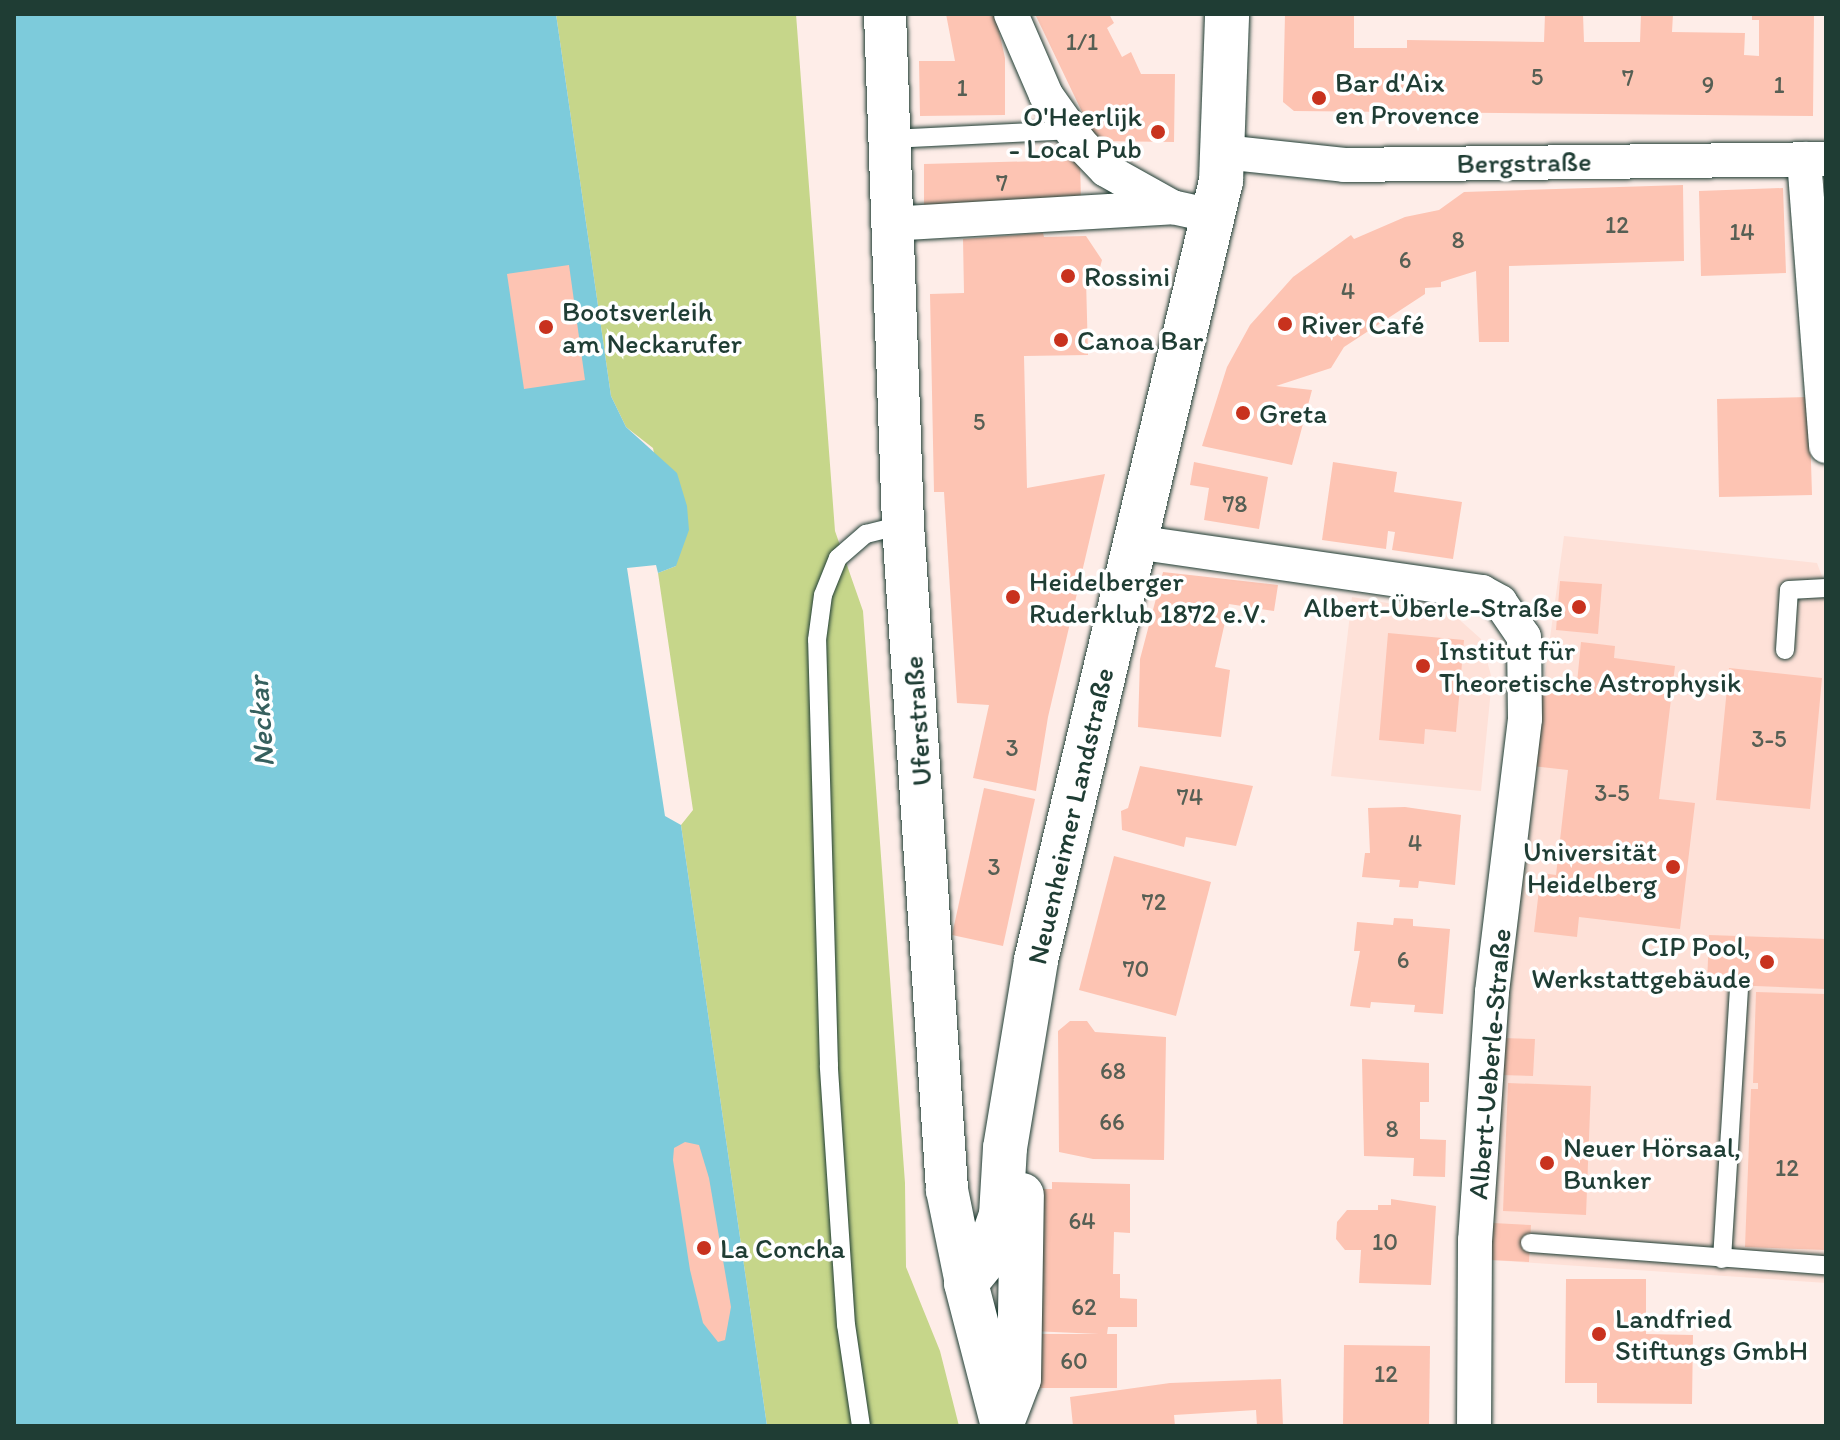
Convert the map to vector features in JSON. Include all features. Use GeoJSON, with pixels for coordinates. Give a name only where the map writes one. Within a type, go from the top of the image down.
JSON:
{"type":"FeatureCollection","features":[{"type":"Feature","properties":{"kind":"main road","name":"Neuenheimer Landstraße"},"geometry":{"type":"LineString","coordinates":[[966,1283],[986,1258],[998,1227],[1005,1148],[1015,1109],[1036,960],[1135,542],[1192,211],[1223,152],[1227,14]]}},
{"type":"Feature","properties":{"kind":"main road","name":"Neuenheimer Landstraße"},"geometry":{"type":"LineString","coordinates":[[1002,1423],[1017,1389],[1020,1362],[1023,1148],[1015,1109]]}},
{"type":"Feature","properties":{"kind":"main road","name":"Uferstraße"},"geometry":{"type":"LineString","coordinates":[[966,1283],[1002,1423]]}},
{"type":"Feature","properties":{"kind":"street","name":"Uferstraße"},"geometry":{"type":"LineString","coordinates":[[885,14],[889,224],[903,525],[947,1190],[966,1283]]}},
{"type":"Feature","properties":{"kind":"street"},"geometry":{"type":"LineString","coordinates":[[1011,14],[1046,95],[1070,130],[1106,170],[1192,211]]}},
{"type":"Feature","properties":{"kind":"street","name":"Bergstraße"},"geometry":{"type":"LineString","coordinates":[[1223,152],[1344,165],[1815,159]]}},
{"type":"Feature","properties":{"kind":"street"},"geometry":{"type":"LineString","coordinates":[[1815,159],[1826,436]]}},
{"type":"Feature","properties":{"kind":"street"},"geometry":{"type":"LineString","coordinates":[[889,224],[1192,211]]}},
{"type":"Feature","properties":{"kind":"street","name":"Albert-Ueberle-Straße"},"geometry":{"type":"LineString","coordinates":[[1135,542],[1482,592],[1500,602],[1524,637],[1525,719],[1492,992],[1474,1426]]}},
{"type":"Feature","properties":{"kind":"lane"},"geometry":{"type":"LineString","coordinates":[[889,139],[1070,130]]}},
{"type":"Feature","properties":{"kind":"lane"},"geometry":{"type":"LineString","coordinates":[[861,1426],[846,1325],[829,1066],[817,640],[823,595],[838,558],[866,534],[903,525]]}},
{"type":"Feature","properties":{"kind":"lane"},"geometry":{"type":"LineString","coordinates":[[1785,650],[1789,590],[1826,588]]}},
{"type":"Feature","properties":{"kind":"lane"},"geometry":{"type":"LineString","coordinates":[[1722,1259],[1739,988]]}},
{"type":"Feature","properties":{"kind":"lane"},"geometry":{"type":"LineString","coordinates":[[1530,1243],[1826,1265]]}},
{"type":"Feature","properties":{"kind":"shaded area","name":"Universität Heidelberg"},"geometry":{"type":"Polygon","coordinates":[[[1564,536],[1817,563],[1826,587],[1826,1283],[1491,1260],[1500,1075],[1527,805],[1564,536]]]}},
{"type":"Feature","properties":{"kind":"shaded area","name":"Universität Heidelberg"},"geometry":{"type":"Polygon","coordinates":[[[1352,597],[1453,614],[1481,639],[1492,679],[1481,791],[1331,776],[1352,597]]]}},
{"type":"Feature","properties":{"kind":"green space"},"geometry":{"type":"Polygon","coordinates":[[[556,14],[796,14],[835,531],[863,611],[905,1183],[906,1267],[940,1351],[959,1426],[767,1426],[681,825],[693,810],[658,573],[676,566],[653,448],[626,427],[611,396],[556,14]]]}},
{"type":"Feature","properties":{"kind":"water","name":"Neckar"},"geometry":{"type":"Polygon","coordinates":[[[14,14],[556,14],[611,396],[626,427],[677,473],[687,506],[689,530],[676,566],[658,573],[656,565],[627,568],[665,816],[681,825],[767,1426],[14,1426],[14,14]]]}},
{"type":"Feature","properties":{"kind":"building"},"geometry":{"type":"Polygon","coordinates":[[[946,14],[995,14],[1005,58],[1005,115],[920,116],[919,61],[955,61],[946,14]]]}},
{"type":"Feature","properties":{"kind":"building"},"geometry":{"type":"Polygon","coordinates":[[[1035,14],[1109,14],[1114,23],[1107,28],[1122,57],[1131,52],[1141,74],[1175,74],[1174,142],[1096,141],[1035,14]]]}},
{"type":"Feature","properties":{"kind":"building"},"geometry":{"type":"Polygon","coordinates":[[[1285,14],[1354,14],[1354,48],[1407,48],[1407,40],[1544,42],[1545,14],[1583,14],[1584,42],[1640,42],[1641,14],[1673,14],[1672,32],[1745,33],[1744,55],[1759,56],[1759,20],[1752,20],[1752,14],[1814,14],[1813,116],[1294,111],[1283,102],[1285,14]]]}},
{"type":"Feature","properties":{"kind":"building"},"geometry":{"type":"Polygon","coordinates":[[[1080,160],[1081,202],[924,206],[924,164],[1080,160]]]}},
{"type":"Feature","properties":{"kind":"building"},"geometry":{"type":"Polygon","coordinates":[[[1683,185],[1684,261],[1509,266],[1509,342],[1479,342],[1476,271],[1441,282],[1441,287],[1425,288],[1425,294],[1344,347],[1331,368],[1276,386],[1312,390],[1292,465],[1202,446],[1227,367],[1250,325],[1293,277],[1351,235],[1354,239],[1405,217],[1439,210],[1464,192],[1683,185]]]}},
{"type":"Feature","properties":{"kind":"building"},"geometry":{"type":"Polygon","coordinates":[[[1783,188],[1786,273],[1701,276],[1699,191],[1783,188]]]}},
{"type":"Feature","properties":{"kind":"building"},"geometry":{"type":"Polygon","coordinates":[[[1043,233],[1044,237],[1086,236],[1102,260],[1099,271],[1086,279],[1088,355],[1024,356],[1027,488],[1105,474],[1048,717],[1036,791],[973,778],[989,705],[957,703],[944,492],[934,492],[930,294],[964,293],[963,239],[1043,233]]]}},
{"type":"Feature","properties":{"kind":"building","name":"Bootsverleih am Neckarufer"},"geometry":{"type":"Polygon","coordinates":[[[569,265],[585,380],[524,389],[507,274],[569,265]]]}},
{"type":"Feature","properties":{"kind":"building"},"geometry":{"type":"Polygon","coordinates":[[[1809,397],[1812,495],[1719,497],[1717,399],[1809,397]]]}},
{"type":"Feature","properties":{"kind":"building"},"geometry":{"type":"Polygon","coordinates":[[[1194,462],[1268,477],[1259,529],[1204,520],[1209,488],[1190,485],[1194,462]]]}},
{"type":"Feature","properties":{"kind":"building"},"geometry":{"type":"Polygon","coordinates":[[[1333,462],[1397,472],[1394,492],[1462,502],[1453,559],[1392,550],[1395,532],[1388,531],[1386,549],[1322,540],[1333,462]]]}},
{"type":"Feature","properties":{"kind":"building"},"geometry":{"type":"Polygon","coordinates":[[[1163,572],[1278,585],[1274,611],[1229,604],[1215,667],[1230,670],[1221,737],[1138,727],[1140,659],[1163,572]]]}},
{"type":"Feature","properties":{"kind":"building","name":"Albert-Überle-Straße"},"geometry":{"type":"Polygon","coordinates":[[[1560,581],[1602,584],[1598,634],[1556,630],[1560,581]]]}},
{"type":"Feature","properties":{"kind":"building","name":"Institut für Theoretische Astrophysik"},"geometry":{"type":"Polygon","coordinates":[[[1388,633],[1464,640],[1456,732],[1425,729],[1424,744],[1379,740],[1388,633]]]}},
{"type":"Feature","properties":{"kind":"building"},"geometry":{"type":"Polygon","coordinates":[[[1581,642],[1615,646],[1614,658],[1675,666],[1659,799],[1695,803],[1680,929],[1579,917],[1577,937],[1534,932],[1541,873],[1556,875],[1568,770],[1532,766],[1542,679],[1577,683],[1581,642]]]}},
{"type":"Feature","properties":{"kind":"building"},"geometry":{"type":"Polygon","coordinates":[[[1729,668],[1822,678],[1810,809],[1716,800],[1729,668]]]}},
{"type":"Feature","properties":{"kind":"building"},"geometry":{"type":"Polygon","coordinates":[[[1140,766],[1253,786],[1236,846],[1186,837],[1184,847],[1122,830],[1121,811],[1128,808],[1140,766]]]}},
{"type":"Feature","properties":{"kind":"building"},"geometry":{"type":"Polygon","coordinates":[[[984,788],[1035,799],[1003,946],[952,935],[984,788]]]}},
{"type":"Feature","properties":{"kind":"building"},"geometry":{"type":"Polygon","coordinates":[[[1405,807],[1461,815],[1455,885],[1419,881],[1418,888],[1399,887],[1400,880],[1362,877],[1365,853],[1370,853],[1368,808],[1405,807]]]}},
{"type":"Feature","properties":{"kind":"building"},"geometry":{"type":"Polygon","coordinates":[[[1114,856],[1211,882],[1176,1016],[1079,990],[1114,856]]]}},
{"type":"Feature","properties":{"kind":"building"},"geometry":{"type":"Polygon","coordinates":[[[1394,918],[1413,919],[1413,926],[1450,929],[1443,1014],[1414,1012],[1415,1005],[1371,1002],[1370,1008],[1350,1006],[1360,951],[1354,951],[1357,922],[1393,925],[1394,918]]]}},
{"type":"Feature","properties":{"kind":"building","name":"CIP Pool, Werkstattgebäude"},"geometry":{"type":"Polygon","coordinates":[[[1709,935],[1826,939],[1826,989],[1707,984],[1709,935]]]}},
{"type":"Feature","properties":{"kind":"building"},"geometry":{"type":"Polygon","coordinates":[[[1756,992],[1826,994],[1826,1250],[1745,1247],[1751,1089],[1758,1089],[1758,1083],[1753,1083],[1756,992]]]}},
{"type":"Feature","properties":{"kind":"building"},"geometry":{"type":"Polygon","coordinates":[[[1070,1021],[1087,1021],[1095,1032],[1166,1037],[1164,1160],[1093,1159],[1059,1152],[1058,1031],[1070,1021]]]}},
{"type":"Feature","properties":{"kind":"building"},"geometry":{"type":"Polygon","coordinates":[[[1502,1038],[1535,1039],[1533,1076],[1500,1075],[1502,1038]]]}},
{"type":"Feature","properties":{"kind":"building"},"geometry":{"type":"Polygon","coordinates":[[[1362,1059],[1429,1063],[1429,1102],[1420,1102],[1420,1139],[1446,1140],[1445,1177],[1413,1176],[1414,1158],[1364,1156],[1362,1059]]]}},
{"type":"Feature","properties":{"kind":"building","name":"Neuer Hörsaal, Bunker"},"geometry":{"type":"Polygon","coordinates":[[[1508,1083],[1591,1086],[1586,1215],[1503,1211],[1508,1083]]]}},
{"type":"Feature","properties":{"kind":"building","name":"La Concha"},"geometry":{"type":"Polygon","coordinates":[[[685,1142],[699,1145],[709,1178],[731,1307],[725,1340],[718,1342],[703,1323],[690,1270],[673,1160],[674,1148],[685,1142]]]}},
{"type":"Feature","properties":{"kind":"building"},"geometry":{"type":"Polygon","coordinates":[[[1052,1182],[1130,1184],[1130,1233],[1114,1232],[1113,1274],[1120,1274],[1120,1298],[1137,1299],[1137,1327],[1108,1327],[1107,1334],[1117,1334],[1117,1388],[1032,1388],[1031,1334],[1099,1334],[1032,1331],[1040,1189],[1052,1189],[1052,1182]]]}},
{"type":"Feature","properties":{"kind":"building"},"geometry":{"type":"Polygon","coordinates":[[[1391,1199],[1436,1206],[1431,1285],[1359,1283],[1361,1250],[1345,1250],[1336,1239],[1337,1222],[1347,1210],[1378,1210],[1378,1205],[1391,1205],[1391,1199]]]}},
{"type":"Feature","properties":{"kind":"building"},"geometry":{"type":"Polygon","coordinates":[[[1493,1223],[1531,1225],[1529,1262],[1491,1260],[1493,1223]]]}},
{"type":"Feature","properties":{"kind":"building"},"geometry":{"type":"Polygon","coordinates":[[[1566,1279],[1646,1279],[1646,1334],[1693,1335],[1692,1404],[1597,1403],[1597,1383],[1565,1383],[1566,1279]]]}},
{"type":"Feature","properties":{"kind":"building"},"geometry":{"type":"Polygon","coordinates":[[[1344,1345],[1430,1346],[1429,1426],[1343,1426],[1344,1345]]]}},
{"type":"Feature","properties":{"kind":"building"},"geometry":{"type":"Polygon","coordinates":[[[1281,1379],[1283,1426],[1257,1426],[1256,1410],[1174,1415],[1175,1426],[1073,1426],[1070,1397],[1170,1383],[1281,1379]]]}},
{"type":"Feature","properties":{"kind":"place","name":"Bar d'Aix en Provence"},"geometry":{"type":"Point","coordinates":[1319,98]}},
{"type":"Feature","properties":{"kind":"place","name":"O'Heerlijk - Local Pub"},"geometry":{"type":"Point","coordinates":[1158,132]}},
{"type":"Feature","properties":{"kind":"place","name":"Rossini"},"geometry":{"type":"Point","coordinates":[1068,276]}},
{"type":"Feature","properties":{"kind":"place","name":"River Café"},"geometry":{"type":"Point","coordinates":[1285,324]}},
{"type":"Feature","properties":{"kind":"place","name":"Bootsverleih am Neckarufer"},"geometry":{"type":"Point","coordinates":[546,327]}},
{"type":"Feature","properties":{"kind":"place","name":"Canoa Bar"},"geometry":{"type":"Point","coordinates":[1061,340]}},
{"type":"Feature","properties":{"kind":"place","name":"Greta"},"geometry":{"type":"Point","coordinates":[1243,413]}},
{"type":"Feature","properties":{"kind":"place","name":"Heidelberger Ruderklub 1872 e.V."},"geometry":{"type":"Point","coordinates":[1013,597]}},
{"type":"Feature","properties":{"kind":"place","name":"Albert-Überle-Straße"},"geometry":{"type":"Point","coordinates":[1579,607]}},
{"type":"Feature","properties":{"kind":"place","name":"Institut für Theoretische Astrophysik"},"geometry":{"type":"Point","coordinates":[1423,666]}},
{"type":"Feature","properties":{"kind":"place","name":"Universität Heidelberg"},"geometry":{"type":"Point","coordinates":[1673,867]}},
{"type":"Feature","properties":{"kind":"place","name":"CIP Pool, Werkstattgebäude"},"geometry":{"type":"Point","coordinates":[1767,962]}},
{"type":"Feature","properties":{"kind":"place","name":"Neuer Hörsaal, Bunker"},"geometry":{"type":"Point","coordinates":[1547,1163]}},
{"type":"Feature","properties":{"kind":"place","name":"La Concha"},"geometry":{"type":"Point","coordinates":[704,1248]}},
{"type":"Feature","properties":{"kind":"place","name":"Landfried Stiftungs GmbH"},"geometry":{"type":"Point","coordinates":[1599,1334]}}]}
